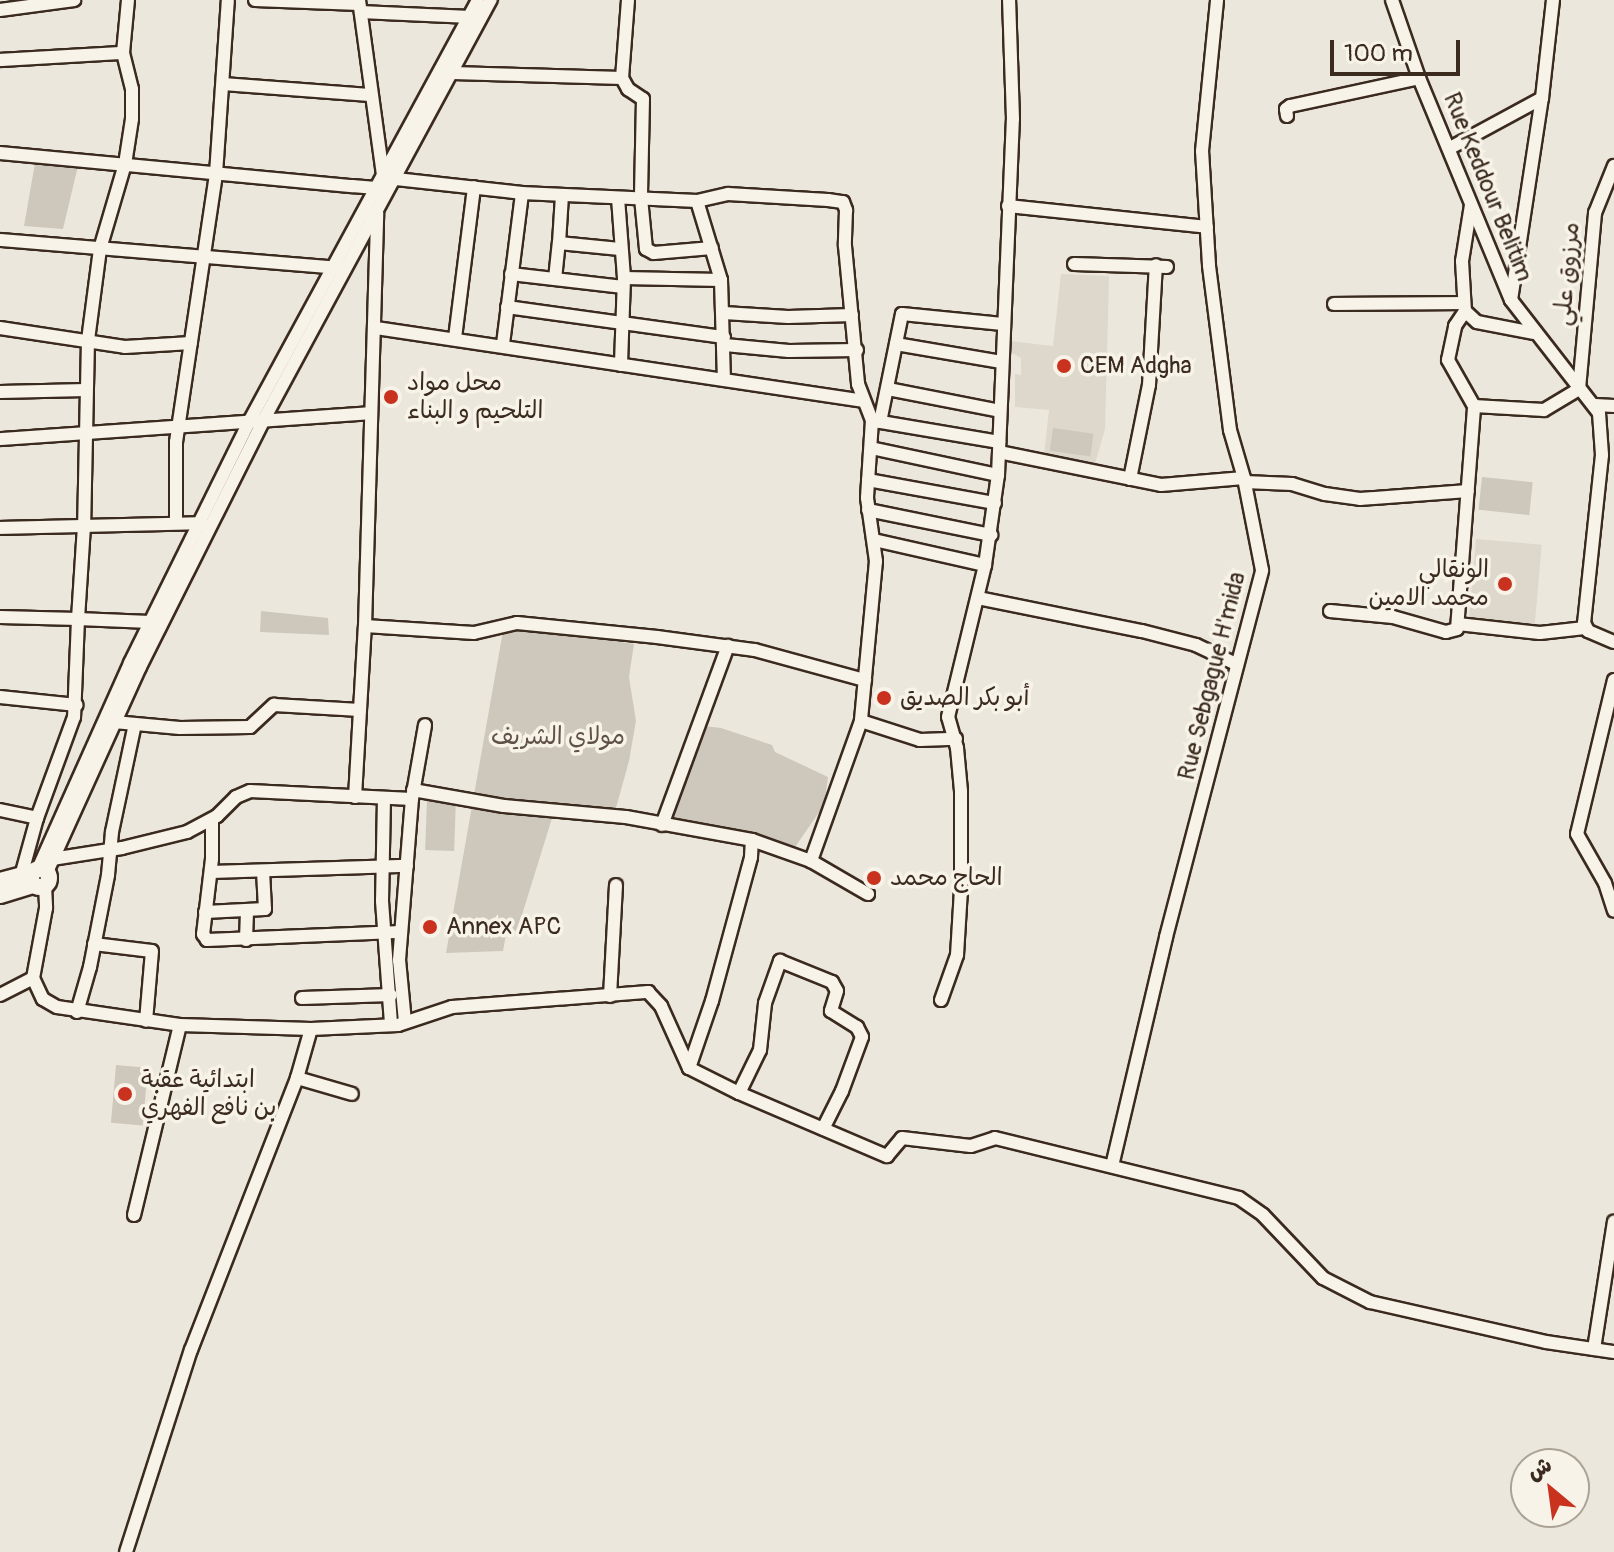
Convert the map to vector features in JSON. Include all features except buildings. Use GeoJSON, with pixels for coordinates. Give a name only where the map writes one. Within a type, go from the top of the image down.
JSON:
{"type":"FeatureCollection","features":[{"type":"Feature","properties":{"kind":"main road"},"geometry":{"type":"LineString","coordinates":[[0,881],[39,874]]}},
{"type":"Feature","properties":{"kind":"main road"},"geometry":{"type":"LineString","coordinates":[[0,895],[39,874]]}},
{"type":"Feature","properties":{"kind":"street"},"geometry":{"type":"LineString","coordinates":[[0,10],[74,0]]}},
{"type":"Feature","properties":{"kind":"street"},"geometry":{"type":"LineString","coordinates":[[128,0],[123,53],[133,108],[125,164],[100,249],[88,340],[77,705],[37,818],[39,874],[46,908],[33,978],[43,999],[77,1012],[180,1025],[311,1029],[391,1025],[452,1007],[643,992],[653,995],[689,1068],[739,1093],[887,1156],[902,1138],[971,1146],[995,1138],[1112,1166],[1251,1204],[1323,1278],[1370,1302],[1546,1342],[1614,1352]]}},
{"type":"Feature","properties":{"kind":"street"},"geometry":{"type":"LineString","coordinates":[[176,523],[176,442],[216,174],[228,0]]}},
{"type":"Feature","properties":{"kind":"street"},"geometry":{"type":"LineString","coordinates":[[255,0],[360,5],[470,17]]}},
{"type":"Feature","properties":{"kind":"street"},"geometry":{"type":"LineString","coordinates":[[39,874],[114,722],[150,622],[202,523],[250,420],[338,268],[377,211],[390,177],[478,0]]}},
{"type":"Feature","properties":{"kind":"street"},"geometry":{"type":"LineString","coordinates":[[39,874],[135,665],[264,419],[376,188],[390,177],[453,73],[491,0]]}},
{"type":"Feature","properties":{"kind":"street"},"geometry":{"type":"LineString","coordinates":[[628,0],[622,78],[628,89],[643,99],[641,198],[647,251],[712,248]]}},
{"type":"Feature","properties":{"kind":"street"},"geometry":{"type":"LineString","coordinates":[[941,1000],[957,955],[961,910],[961,791],[956,739],[949,713],[985,565],[998,475],[1013,119],[1009,0]]}},
{"type":"Feature","properties":{"kind":"street","name":"Rue Sebgague H'mida"},"geometry":{"type":"LineString","coordinates":[[1112,1166],[1262,561],[1225,393],[1207,227],[1202,151],[1217,0]]}},
{"type":"Feature","properties":{"kind":"street","name":"Rue Keddour Belitim"},"geometry":{"type":"LineString","coordinates":[[1392,0],[1419,78],[1511,300],[1533,333],[1595,405]]}},
{"type":"Feature","properties":{"kind":"street"},"geometry":{"type":"LineString","coordinates":[[1511,300],[1542,98],[1553,0]]}},
{"type":"Feature","properties":{"kind":"street"},"geometry":{"type":"LineString","coordinates":[[360,5],[370,95],[390,177]]}},
{"type":"Feature","properties":{"kind":"street"},"geometry":{"type":"LineString","coordinates":[[0,60],[123,53]]}},
{"type":"Feature","properties":{"kind":"street"},"geometry":{"type":"LineString","coordinates":[[453,73],[622,78]]}},
{"type":"Feature","properties":{"kind":"street"},"geometry":{"type":"LineString","coordinates":[[1287,116],[1286,109],[1290,106],[1419,78]]}},
{"type":"Feature","properties":{"kind":"street"},"geometry":{"type":"LineString","coordinates":[[223,84],[370,95]]}},
{"type":"Feature","properties":{"kind":"street"},"geometry":{"type":"LineString","coordinates":[[1450,148],[1542,98]]}},
{"type":"Feature","properties":{"kind":"street"},"geometry":{"type":"LineString","coordinates":[[0,153],[376,188]]}},
{"type":"Feature","properties":{"kind":"street","name":"مرزوق علي"},"geometry":{"type":"LineString","coordinates":[[1579,389],[1595,213],[1614,166]]}},
{"type":"Feature","properties":{"kind":"street"},"geometry":{"type":"LineString","coordinates":[[390,177],[522,193],[697,201],[728,194],[843,202],[863,401],[876,421],[1130,479],[1179,485],[1245,480],[1292,484],[1325,494],[1360,499],[1468,491]]}},
{"type":"Feature","properties":{"kind":"street"},"geometry":{"type":"LineString","coordinates":[[455,338],[474,187]]}},
{"type":"Feature","properties":{"kind":"street"},"geometry":{"type":"LineString","coordinates":[[503,344],[522,193]]}},
{"type":"Feature","properties":{"kind":"street"},"geometry":{"type":"LineString","coordinates":[[555,279],[562,195]]}},
{"type":"Feature","properties":{"kind":"street"},"geometry":{"type":"LineString","coordinates":[[618,198],[624,283],[621,365]]}},
{"type":"Feature","properties":{"kind":"street"},"geometry":{"type":"LineString","coordinates":[[697,201],[721,280],[724,380]]}},
{"type":"Feature","properties":{"kind":"street"},"geometry":{"type":"LineString","coordinates":[[1330,611],[1393,617],[1446,632],[1454,631],[1458,624],[1474,406],[1448,360],[1455,326],[1464,307],[1462,261],[1471,203]]}},
{"type":"Feature","properties":{"kind":"street"},"geometry":{"type":"LineString","coordinates":[[1008,206],[1207,227]]}},
{"type":"Feature","properties":{"kind":"street"},"geometry":{"type":"LineString","coordinates":[[355,797],[365,626],[377,211]]}},
{"type":"Feature","properties":{"kind":"street"},"geometry":{"type":"LineString","coordinates":[[0,240],[338,268]]}},
{"type":"Feature","properties":{"kind":"street"},"geometry":{"type":"LineString","coordinates":[[559,243],[620,249]]}},
{"type":"Feature","properties":{"kind":"street"},"geometry":{"type":"LineString","coordinates":[[1074,264],[1161,266],[1149,385],[1130,479]]}},
{"type":"Feature","properties":{"kind":"street"},"geometry":{"type":"LineString","coordinates":[[511,274],[624,283],[721,280]]}},
{"type":"Feature","properties":{"kind":"street"},"geometry":{"type":"LineString","coordinates":[[1334,304],[1464,307],[1477,322],[1533,333]]}},
{"type":"Feature","properties":{"kind":"street"},"geometry":{"type":"LineString","coordinates":[[507,307],[789,351],[857,350]]}},
{"type":"Feature","properties":{"kind":"street"},"geometry":{"type":"LineString","coordinates":[[724,313],[788,317],[852,315]]}},
{"type":"Feature","properties":{"kind":"street"},"geometry":{"type":"LineString","coordinates":[[811,861],[861,721],[876,561],[868,510],[871,448],[876,421],[888,389],[902,314],[1003,324]]}},
{"type":"Feature","properties":{"kind":"street"},"geometry":{"type":"LineString","coordinates":[[0,328],[125,347],[191,343]]}},
{"type":"Feature","properties":{"kind":"street"},"geometry":{"type":"LineString","coordinates":[[376,328],[503,344],[863,401]]}},
{"type":"Feature","properties":{"kind":"street"},"geometry":{"type":"LineString","coordinates":[[896,344],[1001,362]]}},
{"type":"Feature","properties":{"kind":"street"},"geometry":{"type":"LineString","coordinates":[[888,389],[1000,411]]}},
{"type":"Feature","properties":{"kind":"street"},"geometry":{"type":"LineString","coordinates":[[1474,406],[1544,410],[1579,389]]}},
{"type":"Feature","properties":{"kind":"street"},"geometry":{"type":"LineString","coordinates":[[0,392],[86,390]]}},
{"type":"Feature","properties":{"kind":"street"},"geometry":{"type":"LineString","coordinates":[[1585,628],[1602,455],[1602,424],[1595,405],[1614,406]]}},
{"type":"Feature","properties":{"kind":"street"},"geometry":{"type":"LineString","coordinates":[[0,439],[370,413]]}},
{"type":"Feature","properties":{"kind":"street"},"geometry":{"type":"LineString","coordinates":[[871,448],[998,475]]}},
{"type":"Feature","properties":{"kind":"street"},"geometry":{"type":"LineString","coordinates":[[868,480],[995,503]]}},
{"type":"Feature","properties":{"kind":"street"},"geometry":{"type":"LineString","coordinates":[[868,510],[991,535]]}},
{"type":"Feature","properties":{"kind":"street"},"geometry":{"type":"LineString","coordinates":[[0,528],[202,523]]}},
{"type":"Feature","properties":{"kind":"street"},"geometry":{"type":"LineString","coordinates":[[874,540],[985,565]]}},
{"type":"Feature","properties":{"kind":"street"},"geometry":{"type":"LineString","coordinates":[[978,598],[1142,631],[1196,645],[1236,664]]}},
{"type":"Feature","properties":{"kind":"street"},"geometry":{"type":"LineString","coordinates":[[0,617],[150,622]]}},
{"type":"Feature","properties":{"kind":"street"},"geometry":{"type":"LineString","coordinates":[[365,626],[474,633],[517,623],[728,646],[865,680]]}},
{"type":"Feature","properties":{"kind":"street"},"geometry":{"type":"LineString","coordinates":[[1458,624],[1540,633],[1585,628],[1614,642]]}},
{"type":"Feature","properties":{"kind":"street"},"geometry":{"type":"LineString","coordinates":[[662,825],[728,646]]}},
{"type":"Feature","properties":{"kind":"street"},"geometry":{"type":"LineString","coordinates":[[1614,680],[1577,834],[1605,883],[1614,911]]}},
{"type":"Feature","properties":{"kind":"street"},"geometry":{"type":"LineString","coordinates":[[0,697],[77,705]]}},
{"type":"Feature","properties":{"kind":"street"},"geometry":{"type":"LineString","coordinates":[[114,722],[250,727],[274,705],[360,710]]}},
{"type":"Feature","properties":{"kind":"street"},"geometry":{"type":"LineString","coordinates":[[861,721],[920,740],[956,739]]}},
{"type":"Feature","properties":{"kind":"street"},"geometry":{"type":"LineString","coordinates":[[77,1012],[94,944],[135,724]]}},
{"type":"Feature","properties":{"kind":"street"},"geometry":{"type":"LineString","coordinates":[[405,1022],[399,977],[401,932],[413,794],[425,725]]}},
{"type":"Feature","properties":{"kind":"street"},"geometry":{"type":"LineString","coordinates":[[39,874],[110,850],[187,832],[212,820],[236,797],[250,791],[384,798],[413,794],[626,817],[752,840],[811,861],[868,894]]}},
{"type":"Feature","properties":{"kind":"street"},"geometry":{"type":"LineString","coordinates":[[384,798],[384,934],[391,1025]]}},
{"type":"Feature","properties":{"kind":"street"},"geometry":{"type":"LineString","coordinates":[[0,810],[37,818]]}},
{"type":"Feature","properties":{"kind":"street"},"geometry":{"type":"LineString","coordinates":[[212,820],[211,872],[203,934],[207,940],[401,932]]}},
{"type":"Feature","properties":{"kind":"street"},"geometry":{"type":"LineString","coordinates":[[689,1068],[712,1001],[751,857],[752,840]]}},
{"type":"Feature","properties":{"kind":"street"},"geometry":{"type":"LineString","coordinates":[[211,872],[263,873],[407,866]]}},
{"type":"Feature","properties":{"kind":"street"},"geometry":{"type":"LineString","coordinates":[[205,912],[265,909],[263,873]]}},
{"type":"Feature","properties":{"kind":"street"},"geometry":{"type":"LineString","coordinates":[[610,996],[616,885]]}},
{"type":"Feature","properties":{"kind":"street"},"geometry":{"type":"LineString","coordinates":[[246,940],[247,910]]}},
{"type":"Feature","properties":{"kind":"street"},"geometry":{"type":"LineString","coordinates":[[94,944],[152,951],[146,1021]]}},
{"type":"Feature","properties":{"kind":"street"},"geometry":{"type":"LineString","coordinates":[[739,1093],[760,1050],[765,1003],[780,961],[832,982],[837,991],[831,1011],[857,1027],[862,1037],[823,1129]]}},
{"type":"Feature","properties":{"kind":"street"},"geometry":{"type":"LineString","coordinates":[[0,995],[33,978]]}},
{"type":"Feature","properties":{"kind":"street"},"geometry":{"type":"LineString","coordinates":[[302,998],[391,995]]}},
{"type":"Feature","properties":{"kind":"street"},"geometry":{"type":"LineString","coordinates":[[134,1215],[180,1025]]}},
{"type":"Feature","properties":{"kind":"street"},"geometry":{"type":"LineString","coordinates":[[126,1552],[191,1350],[297,1078],[311,1029]]}},
{"type":"Feature","properties":{"kind":"street"},"geometry":{"type":"LineString","coordinates":[[297,1078],[352,1094]]}},
{"type":"Feature","properties":{"kind":"street"},"geometry":{"type":"LineString","coordinates":[[1594,1349],[1614,1222]]}},
{"type":"Feature","properties":{"kind":"shaded area","name":"CEM Adgha"},"geometry":{"type":"Polygon","coordinates":[[[1061,274],[1109,276],[1105,429],[1095,464],[1044,455],[1049,410],[1015,407],[1015,374],[1021,375],[1021,358],[1010,352],[1010,341],[1053,346],[1061,274]]]}},
{"type":"Feature","properties":{"kind":"shaded area","name":"الونقالي محمد الامين"},"geometry":{"type":"Polygon","coordinates":[[[1476,539],[1542,545],[1535,627],[1469,622],[1476,539]]]}},
{"type":"Feature","properties":{"kind":"green space"},"geometry":{"type":"Polygon","coordinates":[[[35,163],[78,166],[63,229],[24,226],[35,163]]]}},
{"type":"Feature","properties":{"kind":"green space"},"geometry":{"type":"Polygon","coordinates":[[[1053,428],[1094,434],[1090,456],[1050,451],[1053,428]]]}},
{"type":"Feature","properties":{"kind":"green space"},"geometry":{"type":"Polygon","coordinates":[[[1482,477],[1533,482],[1529,515],[1479,510],[1482,477]]]}},
{"type":"Feature","properties":{"kind":"green space"},"geometry":{"type":"Polygon","coordinates":[[[261,611],[328,618],[329,635],[260,632],[261,611]]]}},
{"type":"Feature","properties":{"kind":"green space","name":"مولاي الشريف"},"geometry":{"type":"Polygon","coordinates":[[[516,627],[634,644],[629,677],[636,721],[629,761],[616,808],[608,812],[553,815],[517,931],[507,929],[503,951],[446,953],[503,631],[516,627]]]}},
{"type":"Feature","properties":{"kind":"green space"},"geometry":{"type":"Polygon","coordinates":[[[704,726],[721,728],[772,745],[775,752],[828,777],[824,805],[793,850],[669,820],[704,726]]]}},
{"type":"Feature","properties":{"kind":"green space"},"geometry":{"type":"Polygon","coordinates":[[[427,798],[456,799],[454,851],[425,850],[427,798]]]}},
{"type":"Feature","properties":{"kind":"green space"},"geometry":{"type":"Polygon","coordinates":[[[116,1065],[148,1068],[143,1126],[111,1123],[116,1065]]]}},
{"type":"Feature","properties":{"kind":"place","name":"CEM Adgha"},"geometry":{"type":"Point","coordinates":[1064,366]}},
{"type":"Feature","properties":{"kind":"place","name":"محل مواد التلحيم و البناء"},"geometry":{"type":"Point","coordinates":[391,397]}},
{"type":"Feature","properties":{"kind":"place","name":"الونقالي محمد الامين"},"geometry":{"type":"Point","coordinates":[1505,584]}},
{"type":"Feature","properties":{"kind":"place","name":"أبو بكر الصديق"},"geometry":{"type":"Point","coordinates":[884,698]}},
{"type":"Feature","properties":{"kind":"place","name":"الحاج محمد"},"geometry":{"type":"Point","coordinates":[874,878]}},
{"type":"Feature","properties":{"kind":"place","name":"Annex APC"},"geometry":{"type":"Point","coordinates":[430,927]}},
{"type":"Feature","properties":{"kind":"place","name":"ابتدائية عقبة بن نافع الفهري"},"geometry":{"type":"Point","coordinates":[125,1094]}}]}
